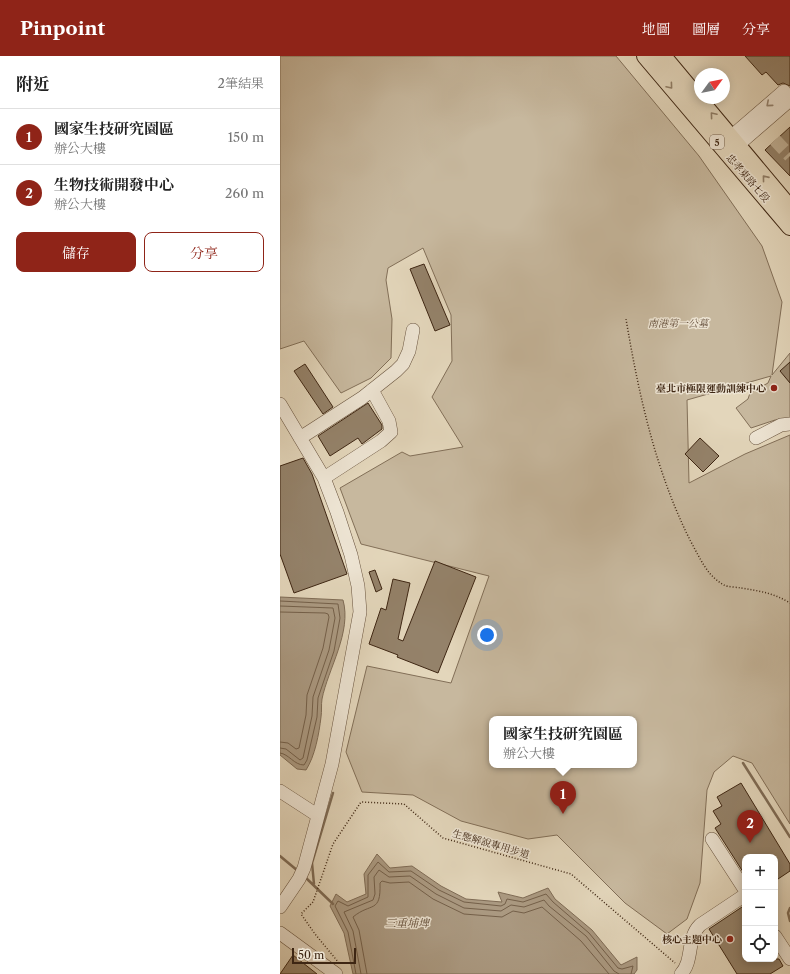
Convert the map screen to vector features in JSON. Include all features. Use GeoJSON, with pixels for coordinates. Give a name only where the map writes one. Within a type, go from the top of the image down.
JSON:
{"type":"FeatureCollection","features":[{"type":"Feature","properties":{"kind":"main road","name":"忠孝東路七段"},"geometry":{"type":"LineString","coordinates":[[645,56],[790,208]]}},
{"type":"Feature","properties":{"kind":"main road","name":"忠孝東路七段"},"geometry":{"type":"LineString","coordinates":[[663,56],[790,227]]}},
{"type":"Feature","properties":{"kind":"street"},"geometry":{"type":"LineString","coordinates":[[729,145],[787,96]]}},
{"type":"Feature","properties":{"kind":"street"},"geometry":{"type":"LineString","coordinates":[[300,438],[372,390],[403,364],[413,330]]}},
{"type":"Feature","properties":{"kind":"street"},"geometry":{"type":"LineString","coordinates":[[324,478],[381,441],[391,432],[389,421],[372,390]]}},
{"type":"Feature","properties":{"kind":"street"},"geometry":{"type":"LineString","coordinates":[[280,404],[324,478],[351,555],[358,586],[360,612],[332,764],[302,874],[280,907]]}},
{"type":"Feature","properties":{"kind":"street"},"geometry":{"type":"LineString","coordinates":[[756,438],[781,425],[790,424]]}},
{"type":"Feature","properties":{"kind":"street"},"geometry":{"type":"LineString","coordinates":[[280,790],[317,815]]}},
{"type":"Feature","properties":{"kind":"street"},"geometry":{"type":"LineString","coordinates":[[712,839],[742,885]]}},
{"type":"Feature","properties":{"kind":"street"},"geometry":{"type":"LineString","coordinates":[[683,972],[694,931],[700,925],[742,897]]}},
{"type":"Feature","properties":{"kind":"street"},"geometry":{"type":"LineString","coordinates":[[280,932],[338,971]]}},
{"type":"Feature","properties":{"kind":"street"},"geometry":{"type":"LineString","coordinates":[[778,941],[790,959]]}},
{"type":"Feature","properties":{"kind":"path"},"geometry":{"type":"LineString","coordinates":[[626,319],[634,363],[664,479],[677,514],[706,569],[724,586],[769,592],[790,603]]}},
{"type":"Feature","properties":{"kind":"path","name":"生態解說專用步道"},"geometry":{"type":"LineString","coordinates":[[338,971],[339,962],[315,934],[301,914],[313,902],[333,844],[361,802],[404,804],[443,838],[571,874],[683,972]]}},
{"type":"Feature","properties":{"kind":"green space","name":"南港第一公墓"},"geometry":{"type":"Polygon","coordinates":[[[280,56],[616,56],[699,156],[762,246],[782,302],[772,375],[790,353],[790,420],[775,420],[751,428],[736,408],[748,399],[750,393],[768,383],[771,376],[687,400],[689,483],[745,454],[790,435],[790,824],[752,763],[733,756],[714,772],[707,790],[700,883],[687,919],[667,934],[625,903],[557,835],[528,839],[461,821],[413,795],[362,792],[346,752],[367,666],[451,683],[489,576],[361,544],[340,488],[402,452],[410,456],[463,447],[432,397],[452,361],[451,315],[423,248],[388,268],[386,280],[392,319],[391,358],[371,378],[341,393],[304,341],[280,349],[280,56]]]}},
{"type":"Feature","properties":{"kind":"water"},"geometry":{"type":"Polygon","coordinates":[[[280,597],[343,600],[345,612],[342,637],[322,699],[321,717],[316,745],[306,770],[297,769],[280,755],[280,597]]]}},
{"type":"Feature","properties":{"kind":"water","name":"三重埔埤"},"geometry":{"type":"Polygon","coordinates":[[[377,854],[390,868],[412,866],[441,886],[466,899],[502,902],[498,892],[523,898],[548,888],[555,899],[592,930],[621,965],[637,957],[637,970],[634,974],[353,974],[344,933],[330,906],[336,894],[347,902],[366,894],[364,874],[377,854]]]}},
{"type":"Feature","properties":{"kind":"building"},"geometry":{"type":"Polygon","coordinates":[[[745,56],[790,56],[790,86],[783,83],[778,85],[766,72],[762,75],[745,56]]]}},
{"type":"Feature","properties":{"kind":"building"},"geometry":{"type":"Polygon","coordinates":[[[790,127],[790,176],[765,150],[790,127]]]}},
{"type":"Feature","properties":{"kind":"building"},"geometry":{"type":"Polygon","coordinates":[[[424,264],[450,325],[435,331],[410,269],[424,264]]]}},
{"type":"Feature","properties":{"kind":"building"},"geometry":{"type":"Polygon","coordinates":[[[790,362],[790,383],[780,371],[790,362]]]}},
{"type":"Feature","properties":{"kind":"building"},"geometry":{"type":"Polygon","coordinates":[[[305,364],[333,407],[323,414],[294,371],[305,364]]]}},
{"type":"Feature","properties":{"kind":"building"},"geometry":{"type":"Polygon","coordinates":[[[368,403],[382,425],[382,429],[362,444],[358,438],[330,456],[318,436],[368,403]]]}},
{"type":"Feature","properties":{"kind":"building"},"geometry":{"type":"Polygon","coordinates":[[[700,438],[719,456],[703,472],[685,454],[700,438]]]}},
{"type":"Feature","properties":{"kind":"building"},"geometry":{"type":"Polygon","coordinates":[[[303,458],[312,474],[347,574],[294,593],[280,554],[280,466],[303,458]]]}},
{"type":"Feature","properties":{"kind":"building"},"geometry":{"type":"Polygon","coordinates":[[[435,561],[476,577],[438,673],[369,644],[381,608],[386,610],[393,579],[410,583],[398,639],[403,641],[435,561]]]}},
{"type":"Feature","properties":{"kind":"building"},"geometry":{"type":"Polygon","coordinates":[[[375,570],[382,589],[376,592],[369,572],[375,570]]]}},
{"type":"Feature","properties":{"kind":"building"},"geometry":{"type":"Polygon","coordinates":[[[741,783],[790,864],[790,871],[778,879],[778,854],[742,854],[742,870],[715,828],[721,824],[713,811],[722,806],[717,797],[741,783]]]}},
{"type":"Feature","properties":{"kind":"building","name":"核心主題中心"},"geometry":{"type":"Polygon","coordinates":[[[742,907],[742,962],[778,962],[779,959],[783,966],[770,974],[737,974],[709,929],[742,907]]]}},
{"type":"Feature","properties":{"kind":"building"},"geometry":{"type":"Polygon","coordinates":[[[293,955],[317,974],[280,974],[293,955]]]}},
{"type":"Feature","properties":{"kind":"waterway"},"geometry":{"type":"LineString","coordinates":[[743,763],[790,837]]}},
{"type":"Feature","properties":{"kind":"waterway"},"geometry":{"type":"LineString","coordinates":[[314,884],[312,863],[333,793]]}},
{"type":"Feature","properties":{"kind":"waterway"},"geometry":{"type":"LineString","coordinates":[[280,856],[298,871]]}},
{"type":"Feature","properties":{"kind":"waterway"},"geometry":{"type":"LineString","coordinates":[[305,877],[333,904]]}},
{"type":"Feature","properties":{"kind":"waterway"},"geometry":{"type":"LineString","coordinates":[[790,908],[788,913],[790,921]]}},
{"type":"Feature","properties":{"kind":"tunnel"},"geometry":{"type":"LineString","coordinates":[[775,140],[790,156]]}},
{"type":"Feature","properties":{"kind":"place","name":"臺北市極限運動訓練中心"},"geometry":{"type":"Point","coordinates":[774,388]}},
{"type":"Feature","properties":{"kind":"place","name":"國家生技研究園區"},"geometry":{"type":"Point","coordinates":[563,814]}},
{"type":"Feature","properties":{"kind":"place","name":"生物技術開發中心"},"geometry":{"type":"Point","coordinates":[750,843]}},
{"type":"Feature","properties":{"kind":"place","name":"核心主題中心"},"geometry":{"type":"Point","coordinates":[730,939]}}]}
